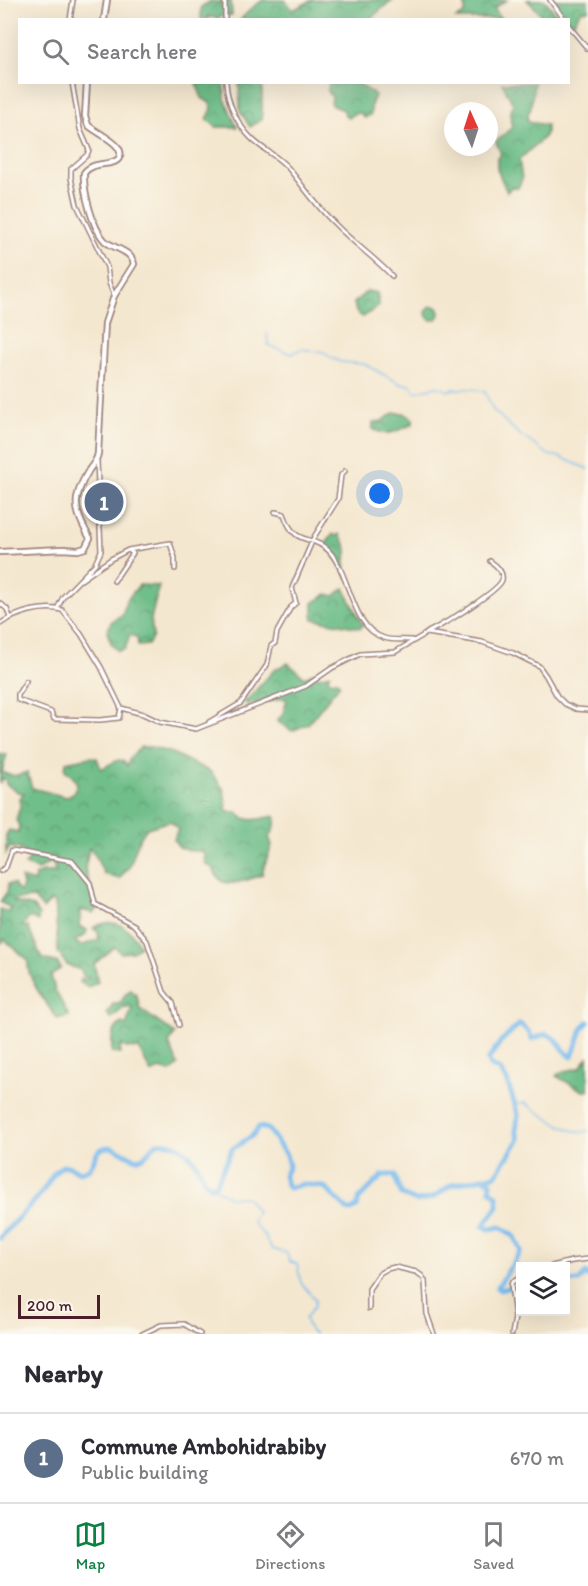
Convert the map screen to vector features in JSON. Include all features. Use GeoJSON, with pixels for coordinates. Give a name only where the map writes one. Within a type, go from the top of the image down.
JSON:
{"type":"FeatureCollection","features":[{"type":"Feature","properties":{"kind":"main road"},"geometry":{"type":"LineString","coordinates":[[105,18],[107,0]]}},
{"type":"Feature","properties":{"kind":"main road"},"geometry":{"type":"LineString","coordinates":[[0,552],[78,550],[85,548],[90,538],[78,518],[76,497],[80,485],[97,461],[105,322],[114,296],[132,269],[134,261],[130,255],[110,245],[103,238],[96,228],[91,213],[84,173],[93,166],[116,161],[120,155],[117,145],[88,125],[85,116],[87,84]]}},
{"type":"Feature","properties":{"kind":"street"},"geometry":{"type":"LineString","coordinates":[[70,18],[73,0]]}},
{"type":"Feature","properties":{"kind":"street"},"geometry":{"type":"LineString","coordinates":[[225,0],[225,18]]}},
{"type":"Feature","properties":{"kind":"street"},"geometry":{"type":"LineString","coordinates":[[550,0],[564,18]]}},
{"type":"Feature","properties":{"kind":"street"},"geometry":{"type":"LineString","coordinates":[[570,28],[588,50]]}},
{"type":"Feature","properties":{"kind":"street"},"geometry":{"type":"LineString","coordinates":[[72,84],[80,129],[89,150],[87,155],[72,169],[71,178],[77,206],[107,267],[109,283],[114,296]]}},
{"type":"Feature","properties":{"kind":"street"},"geometry":{"type":"LineString","coordinates":[[226,84],[226,93],[236,117],[253,140],[288,168],[335,225],[377,260],[392,276]]}},
{"type":"Feature","properties":{"kind":"street"},"geometry":{"type":"LineString","coordinates":[[57,609],[63,597],[95,564],[101,551],[97,461]]}},
{"type":"Feature","properties":{"kind":"street"},"geometry":{"type":"LineString","coordinates":[[121,708],[160,722],[196,729],[241,703],[267,665],[277,632],[291,607],[296,603],[292,588],[318,528],[338,499],[341,475],[345,471]]}},
{"type":"Feature","properties":{"kind":"street"},"geometry":{"type":"LineString","coordinates":[[275,512],[284,514],[296,536],[327,549],[368,629],[385,639],[413,640]]}},
{"type":"Feature","properties":{"kind":"street"},"geometry":{"type":"LineString","coordinates":[[80,581],[128,550],[170,543],[175,558],[175,569]]}},
{"type":"Feature","properties":{"kind":"street"},"geometry":{"type":"LineString","coordinates":[[114,581],[131,558],[133,553],[128,550]]}},
{"type":"Feature","properties":{"kind":"street"},"geometry":{"type":"LineString","coordinates":[[202,726],[306,686],[332,668],[360,654],[395,652],[473,605],[500,584],[501,572],[490,561]]}},
{"type":"Feature","properties":{"kind":"street"},"geometry":{"type":"LineString","coordinates":[[0,603],[7,609],[10,617]]}},
{"type":"Feature","properties":{"kind":"street"},"geometry":{"type":"LineString","coordinates":[[0,624],[10,617],[39,610],[62,610],[81,634],[101,667],[121,708],[119,718],[54,719],[51,712],[18,700],[18,694],[26,681]]}},
{"type":"Feature","properties":{"kind":"street"},"geometry":{"type":"LineString","coordinates":[[427,633],[482,642],[513,653],[539,666],[557,696],[565,704],[576,709],[588,710]]}},
{"type":"Feature","properties":{"kind":"street"},"geometry":{"type":"LineString","coordinates":[[0,871],[6,867],[12,850],[72,861],[90,884],[95,904],[134,925],[147,941],[164,993],[173,1004],[179,1025]]}},
{"type":"Feature","properties":{"kind":"street"},"geometry":{"type":"LineString","coordinates":[[568,1262],[588,1259]]}},
{"type":"Feature","properties":{"kind":"street"},"geometry":{"type":"LineString","coordinates":[[369,1309],[369,1289],[380,1274],[395,1267],[416,1272],[425,1281],[427,1314],[434,1334]]}},
{"type":"Feature","properties":{"kind":"street"},"geometry":{"type":"LineString","coordinates":[[512,1334],[515,1317],[511,1287],[512,1282],[516,1280]]}},
{"type":"Feature","properties":{"kind":"street"},"geometry":{"type":"LineString","coordinates":[[142,1334],[161,1325],[184,1324],[200,1334]]}},
{"type":"Feature","properties":{"kind":"green space"},"geometry":{"type":"Polygon","coordinates":[[[221,0],[231,0],[232,15],[201,18],[201,7],[211,1],[221,2],[221,0]]]}},
{"type":"Feature","properties":{"kind":"green space"},"geometry":{"type":"Polygon","coordinates":[[[263,0],[285,0],[293,10],[312,0],[392,0],[371,18],[242,18],[263,0]]]}},
{"type":"Feature","properties":{"kind":"green space"},"geometry":{"type":"Polygon","coordinates":[[[465,0],[507,0],[494,8],[500,18],[458,18],[465,13],[465,0]]]}},
{"type":"Feature","properties":{"kind":"green space"},"geometry":{"type":"Polygon","coordinates":[[[527,0],[545,0],[559,18],[539,18],[541,14],[527,0]]]}},
{"type":"Feature","properties":{"kind":"green space"},"geometry":{"type":"Polygon","coordinates":[[[553,0],[588,0],[588,10],[581,11],[572,25],[570,18],[567,18],[553,0]]]}},
{"type":"Feature","properties":{"kind":"green space"},"geometry":{"type":"Polygon","coordinates":[[[196,84],[224,84],[225,99],[237,127],[216,127],[207,119],[212,109],[210,103],[202,98],[196,84]]]}},
{"type":"Feature","properties":{"kind":"green space"},"geometry":{"type":"Polygon","coordinates":[[[239,84],[262,84],[262,119],[250,127],[240,111],[239,84]]]}},
{"type":"Feature","properties":{"kind":"green space"},"geometry":{"type":"Polygon","coordinates":[[[329,84],[359,84],[375,95],[371,105],[371,114],[365,118],[360,113],[353,114],[349,118],[345,116],[344,110],[331,105],[332,97],[328,91],[329,84]]]}},
{"type":"Feature","properties":{"kind":"green space"},"geometry":{"type":"Polygon","coordinates":[[[503,84],[534,84],[531,107],[527,117],[529,122],[547,125],[545,136],[519,160],[522,179],[518,188],[511,187],[507,192],[497,169],[497,158],[501,154],[498,140],[512,127],[510,116],[513,104],[503,84]]]}},
{"type":"Feature","properties":{"kind":"green space"},"geometry":{"type":"Polygon","coordinates":[[[367,291],[377,293],[379,306],[363,317],[356,312],[354,303],[367,291]]]}},
{"type":"Feature","properties":{"kind":"green space"},"geometry":{"type":"Polygon","coordinates":[[[433,306],[438,308],[440,313],[438,318],[433,320],[428,318],[426,313],[428,308],[433,306]]]}},
{"type":"Feature","properties":{"kind":"green space"},"geometry":{"type":"Polygon","coordinates":[[[394,413],[404,413],[413,419],[413,424],[389,433],[373,429],[373,423],[382,421],[394,413]]]}},
{"type":"Feature","properties":{"kind":"green space"},"geometry":{"type":"Polygon","coordinates":[[[333,534],[336,536],[339,534],[346,547],[347,554],[344,561],[346,567],[341,568],[332,551],[325,545],[333,534]]]}},
{"type":"Feature","properties":{"kind":"green space"},"geometry":{"type":"Polygon","coordinates":[[[139,585],[159,586],[151,619],[153,636],[148,645],[138,646],[137,637],[130,635],[125,649],[118,651],[112,645],[107,632],[111,622],[123,614],[126,601],[139,585]]]}},
{"type":"Feature","properties":{"kind":"green space"},"geometry":{"type":"Polygon","coordinates":[[[344,588],[363,625],[360,628],[313,619],[313,603],[327,594],[334,596],[344,588]]]}},
{"type":"Feature","properties":{"kind":"green space"},"geometry":{"type":"Polygon","coordinates":[[[288,663],[304,677],[313,673],[318,677],[330,674],[329,681],[336,680],[340,684],[308,724],[292,731],[277,721],[284,713],[284,706],[287,703],[285,698],[247,705],[245,702],[275,669],[288,663]]]}},
{"type":"Feature","properties":{"kind":"green space"},"geometry":{"type":"Polygon","coordinates":[[[141,747],[151,747],[172,753],[211,772],[224,790],[227,812],[237,812],[249,820],[275,816],[274,830],[269,837],[272,845],[262,875],[234,883],[222,881],[213,868],[205,864],[203,851],[180,848],[174,840],[178,828],[170,821],[147,828],[139,839],[130,866],[119,879],[104,874],[94,853],[89,848],[85,869],[97,910],[93,913],[81,910],[79,926],[87,930],[85,936],[75,940],[79,945],[84,945],[99,939],[98,932],[93,928],[110,923],[120,925],[130,931],[140,946],[132,952],[121,953],[115,947],[94,964],[98,982],[88,987],[79,982],[89,977],[84,977],[81,970],[67,965],[58,953],[55,903],[51,901],[43,909],[34,898],[17,899],[14,902],[33,907],[39,915],[38,921],[30,917],[22,926],[28,927],[42,959],[57,962],[61,968],[51,976],[55,990],[69,1016],[57,1019],[30,975],[28,960],[4,939],[0,943],[0,909],[8,912],[11,908],[0,902],[7,892],[8,884],[14,884],[21,892],[23,885],[21,878],[34,882],[35,875],[43,872],[56,872],[52,861],[38,870],[25,865],[30,859],[22,850],[10,847],[6,854],[6,835],[9,830],[18,832],[19,825],[16,820],[20,798],[24,793],[6,784],[6,780],[2,778],[0,784],[0,755],[7,754],[2,772],[14,775],[27,772],[32,788],[66,797],[73,793],[77,784],[65,770],[66,762],[91,757],[97,758],[101,769],[118,760],[124,761],[127,766],[130,758],[141,747]]]}},
{"type":"Feature","properties":{"kind":"green space"},"geometry":{"type":"Polygon","coordinates":[[[131,990],[137,996],[140,1009],[175,1034],[169,1043],[178,1065],[171,1072],[159,1069],[151,1073],[139,1049],[121,1045],[120,1054],[112,1053],[114,1032],[122,1023],[126,1026],[132,1008],[125,1007],[111,1018],[107,1014],[113,1004],[121,1002],[126,993],[131,990]]]}},
{"type":"Feature","properties":{"kind":"green space"},"geometry":{"type":"Polygon","coordinates":[[[588,1057],[588,1091],[583,1091],[556,1076],[564,1071],[580,1068],[588,1057]]]}},
{"type":"Feature","properties":{"kind":"waterway"},"geometry":{"type":"LineString","coordinates":[[267,333],[268,345],[292,354],[301,349],[324,352],[341,362],[364,364],[401,384],[411,385],[415,392],[436,387],[447,391],[466,389],[485,392],[493,410],[520,435],[549,455],[560,457],[588,469]]}},
{"type":"Feature","properties":{"kind":"waterway"},"geometry":{"type":"LineString","coordinates":[[0,1238],[37,1198],[59,1168],[67,1166],[80,1172],[89,1169],[98,1152],[104,1148],[110,1147],[138,1158],[145,1156],[157,1143],[177,1145],[192,1158],[205,1181],[211,1186],[216,1184],[232,1149],[252,1136],[259,1127],[268,1129],[286,1155],[289,1166],[284,1176],[288,1188],[303,1184],[324,1187],[349,1211],[357,1207],[359,1199],[383,1175],[394,1175],[402,1195],[416,1201],[434,1197],[451,1185],[496,1175],[519,1139],[516,1131],[518,1114],[507,1081],[500,1070],[491,1066],[488,1060],[501,1041],[520,1024],[529,1032],[532,1039],[546,1034],[551,1036],[572,1057],[583,1027],[588,1022]]}},
{"type":"Feature","properties":{"kind":"waterway"},"geometry":{"type":"LineString","coordinates":[[516,1105],[525,1103],[564,1127],[581,1132],[588,1131]]}},
{"type":"Feature","properties":{"kind":"waterway"},"geometry":{"type":"LineString","coordinates":[[484,1179],[491,1182],[490,1190],[497,1196],[498,1207],[483,1226],[489,1229],[501,1227],[515,1237],[521,1251],[497,1288],[500,1290],[516,1288]]}},
{"type":"Feature","properties":{"kind":"waterway"},"geometry":{"type":"LineString","coordinates":[[211,1186],[229,1197],[247,1197],[257,1212],[252,1221],[272,1249],[287,1253],[289,1261],[297,1264],[301,1283],[315,1299],[315,1305],[305,1319],[311,1332],[315,1334]]}},
{"type":"Feature","properties":{"kind":"waterway"},"geometry":{"type":"LineString","coordinates":[[570,1282],[579,1281],[586,1273],[588,1276]]}},
{"type":"Feature","properties":{"kind":"place","name":"Commune Ambohidrabiby"},"geometry":{"type":"Point","coordinates":[104,502]}}]}
